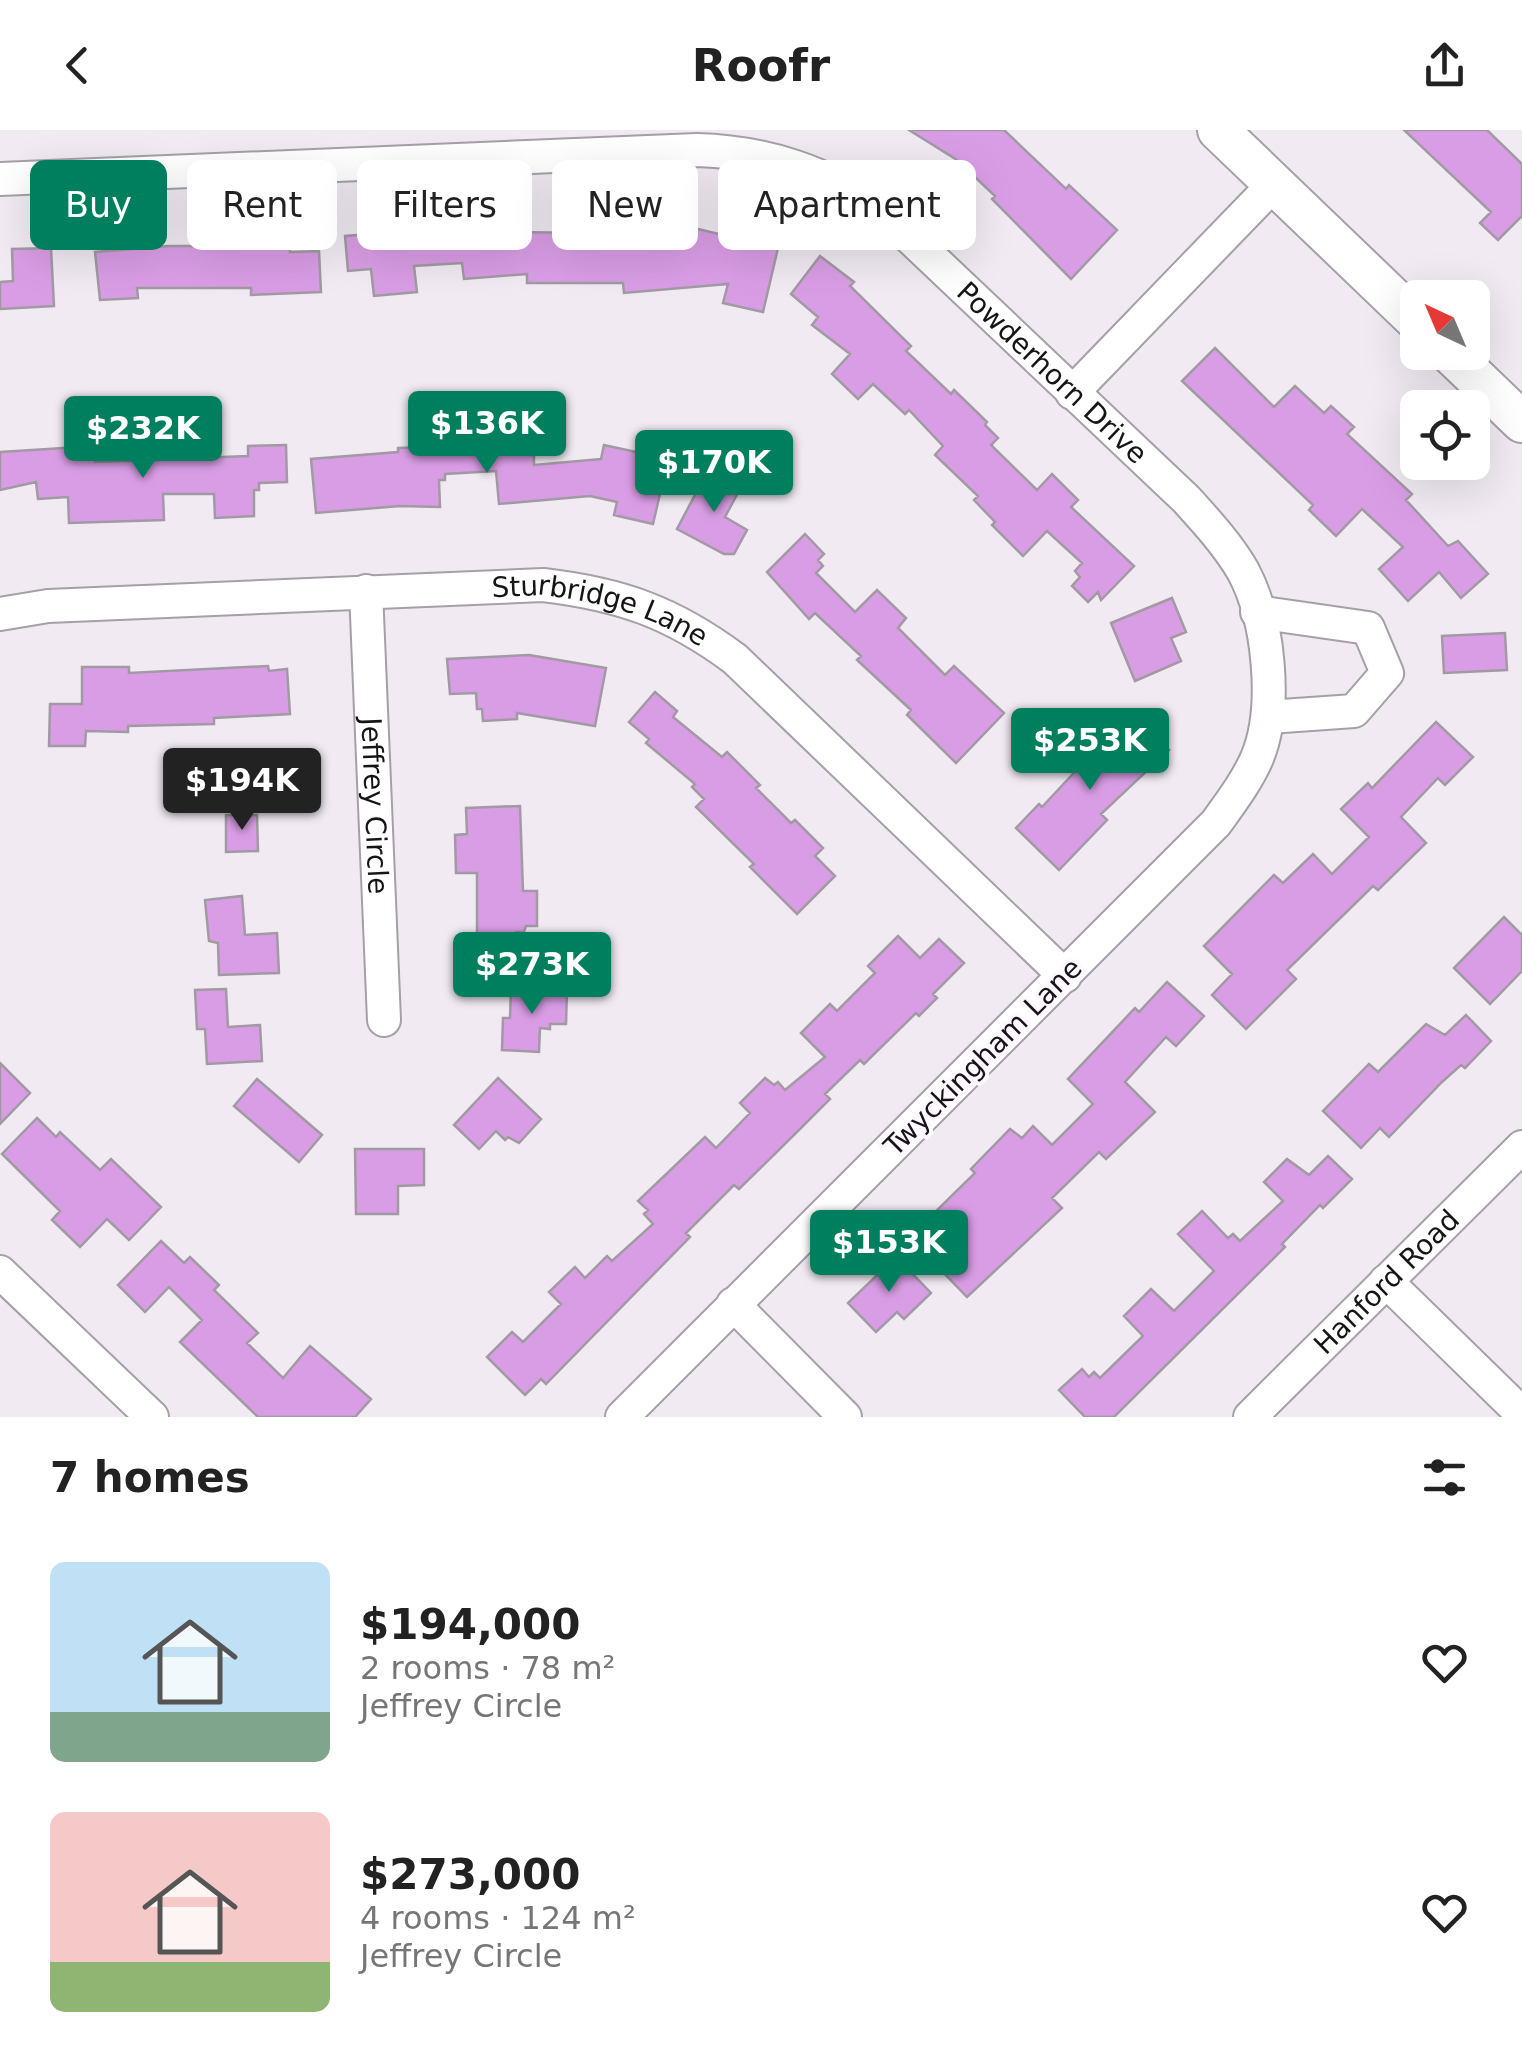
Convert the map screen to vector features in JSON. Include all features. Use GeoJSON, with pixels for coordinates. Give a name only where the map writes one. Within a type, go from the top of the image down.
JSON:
{"type":"FeatureCollection","features":[{"type":"Feature","properties":{"kind":"street"},"geometry":{"type":"LineString","coordinates":[[1218,130],[1400,305]]}},
{"type":"Feature","properties":{"kind":"street","name":"Powderhorn Drive"},"geometry":{"type":"LineString","coordinates":[[0,179],[712,150],[760,155],[800,166],[857,194],[883,212],[1210,525],[1243,572],[1257,612],[1267,666]]}},
{"type":"Feature","properties":{"kind":"street"},"geometry":{"type":"LineString","coordinates":[[1072,392],[1274,184]]}},
{"type":"Feature","properties":{"kind":"street"},"geometry":{"type":"LineString","coordinates":[[1469,370],[1522,422]]}},
{"type":"Feature","properties":{"kind":"street","name":"Sturbridge Lane"},"geometry":{"type":"LineString","coordinates":[[0,614],[48,606],[543,585],[626,599],[678,620],[735,659],[1066,976]]}},
{"type":"Feature","properties":{"kind":"street","name":"Jeffrey Circle"},"geometry":{"type":"LineString","coordinates":[[366,591],[384,1020]]}},
{"type":"Feature","properties":{"kind":"street"},"geometry":{"type":"LineString","coordinates":[[1257,612],[1368,628],[1387,673],[1354,711],[1268,716]]}},
{"type":"Feature","properties":{"kind":"street","name":"Twyckingham Lane"},"geometry":{"type":"LineString","coordinates":[[622,1417],[1216,823],[1258,756],[1268,716],[1267,666]]}},
{"type":"Feature","properties":{"kind":"street","name":"Hanford Road"},"geometry":{"type":"LineString","coordinates":[[1250,1417],[1522,1147]]}},
{"type":"Feature","properties":{"kind":"street"},"geometry":{"type":"LineString","coordinates":[[0,1272],[152,1417]]}},
{"type":"Feature","properties":{"kind":"street"},"geometry":{"type":"LineString","coordinates":[[1386,1280],[1522,1414]]}},
{"type":"Feature","properties":{"kind":"street"},"geometry":{"type":"LineString","coordinates":[[733,1304],[845,1417]]}},
{"type":"Feature","properties":{"kind":"building"},"geometry":{"type":"Polygon","coordinates":[[[909,130],[1004,130],[1066,189],[1069,185],[1117,230],[1071,279],[992,199],[995,196],[976,178],[976,160],[957,160],[909,130]]]}},
{"type":"Feature","properties":{"kind":"building"},"geometry":{"type":"Polygon","coordinates":[[[1404,130],[1487,130],[1522,164],[1522,216],[1498,240],[1480,223],[1491,212],[1404,130]]]}},
{"type":"Feature","properties":{"kind":"building"},"geometry":{"type":"Polygon","coordinates":[[[698,229],[718,234],[718,250],[778,250],[763,312],[723,303],[728,284],[624,293],[623,283],[527,283],[527,274],[464,279],[462,263],[414,266],[417,292],[374,296],[371,269],[348,271],[345,236],[357,235],[357,250],[532,250],[532,232],[552,233],[552,250],[698,250],[698,229]]]}},
{"type":"Feature","properties":{"kind":"building"},"geometry":{"type":"Polygon","coordinates":[[[168,246],[187,246],[187,250],[319,251],[321,292],[251,295],[251,288],[137,288],[138,298],[100,300],[95,252],[167,250],[168,246]]]}},
{"type":"Feature","properties":{"kind":"building"},"geometry":{"type":"Polygon","coordinates":[[[12,249],[51,250],[54,306],[0,309],[0,282],[13,281],[12,249]]]}},
{"type":"Feature","properties":{"kind":"building"},"geometry":{"type":"Polygon","coordinates":[[[820,256],[854,282],[850,286],[911,346],[906,351],[987,422],[985,425],[998,438],[991,445],[1037,490],[1052,474],[1078,500],[1071,507],[1134,566],[1101,600],[1098,592],[1088,602],[1072,586],[1080,577],[1075,571],[1082,563],[1047,531],[1023,556],[992,525],[995,522],[974,500],[978,496],[935,455],[943,446],[909,410],[905,414],[873,384],[858,399],[832,374],[850,354],[812,325],[818,317],[791,294],[820,256]]]}},
{"type":"Feature","properties":{"kind":"building"},"geometry":{"type":"Polygon","coordinates":[[[1215,348],[1274,407],[1295,386],[1324,413],[1331,406],[1354,427],[1347,434],[1412,494],[1406,500],[1448,546],[1458,541],[1488,574],[1461,598],[1439,572],[1408,601],[1379,569],[1403,547],[1362,509],[1336,536],[1309,510],[1313,505],[1182,381],[1215,348]]]}},
{"type":"Feature","properties":{"kind":"building"},"geometry":{"type":"Polygon","coordinates":[[[527,429],[534,465],[601,459],[604,445],[668,459],[653,524],[614,515],[617,502],[590,496],[499,504],[496,471],[445,474],[445,480],[439,480],[440,507],[316,513],[311,459],[434,447],[434,437],[527,429]]]}},
{"type":"Feature","properties":{"kind":"building"},"geometry":{"type":"Polygon","coordinates":[[[286,445],[287,482],[259,483],[259,490],[254,490],[254,516],[215,518],[214,494],[163,494],[164,520],[69,523],[68,497],[38,499],[36,482],[0,490],[0,452],[94,446],[95,462],[158,460],[157,450],[195,449],[196,458],[248,456],[248,446],[286,445]]]}},
{"type":"Feature","properties":{"kind":"building"},"geometry":{"type":"Polygon","coordinates":[[[708,470],[741,487],[725,517],[747,530],[734,554],[724,554],[677,529],[708,470]]]}},
{"type":"Feature","properties":{"kind":"building"},"geometry":{"type":"Polygon","coordinates":[[[805,534],[824,554],[818,560],[823,566],[816,573],[855,612],[877,590],[906,618],[898,628],[945,675],[954,666],[1004,713],[956,763],[907,715],[911,710],[857,660],[861,656],[815,613],[809,619],[767,572],[805,534]]]}},
{"type":"Feature","properties":{"kind":"building"},"geometry":{"type":"Polygon","coordinates":[[[1172,598],[1186,632],[1171,638],[1181,661],[1135,681],[1111,623],[1172,598]]]}},
{"type":"Feature","properties":{"kind":"building"},"geometry":{"type":"Polygon","coordinates":[[[1505,633],[1507,670],[1444,673],[1442,636],[1505,633]]]}},
{"type":"Feature","properties":{"kind":"building"},"geometry":{"type":"Polygon","coordinates":[[[529,655],[606,668],[595,726],[517,713],[517,719],[483,721],[476,693],[450,694],[447,659],[529,655]]]}},
{"type":"Feature","properties":{"kind":"building"},"geometry":{"type":"Polygon","coordinates":[[[268,666],[269,671],[287,669],[290,714],[214,718],[214,724],[128,726],[128,732],[86,731],[85,746],[49,746],[50,704],[82,704],[82,667],[129,667],[129,673],[268,666]]]}},
{"type":"Feature","properties":{"kind":"building"},"geometry":{"type":"Polygon","coordinates":[[[655,692],[677,711],[673,717],[722,757],[727,752],[791,823],[795,820],[823,848],[815,856],[835,876],[797,914],[750,867],[754,864],[696,807],[704,799],[692,787],[695,784],[646,743],[649,739],[629,722],[655,692]]]}},
{"type":"Feature","properties":{"kind":"building"},"geometry":{"type":"Polygon","coordinates":[[[1436,722],[1473,757],[1445,785],[1438,778],[1401,817],[1426,843],[1378,890],[1373,886],[1287,970],[1296,979],[1246,1029],[1212,995],[1232,974],[1204,946],[1274,875],[1283,883],[1313,854],[1332,874],[1369,837],[1341,809],[1368,783],[1372,788],[1436,722]]]}},
{"type":"Feature","properties":{"kind":"building"},"geometry":{"type":"Polygon","coordinates":[[[1103,726],[1123,747],[1146,726],[1169,750],[1101,814],[1107,820],[1059,870],[1016,828],[1039,804],[1042,807],[1083,763],[1074,753],[1103,726]]]}},
{"type":"Feature","properties":{"kind":"building"},"geometry":{"type":"Polygon","coordinates":[[[520,806],[523,891],[537,891],[537,926],[526,926],[524,932],[516,932],[516,957],[477,957],[477,873],[456,873],[455,835],[467,834],[466,808],[520,806]]]}},
{"type":"Feature","properties":{"kind":"building"},"geometry":{"type":"Polygon","coordinates":[[[226,815],[257,815],[258,851],[226,852],[226,815]]]}},
{"type":"Feature","properties":{"kind":"building"},"geometry":{"type":"Polygon","coordinates":[[[242,896],[245,935],[277,933],[279,973],[219,975],[218,943],[209,941],[205,900],[242,896]]]}},
{"type":"Feature","properties":{"kind":"building"},"geometry":{"type":"Polygon","coordinates":[[[1504,917],[1522,935],[1522,971],[1490,1004],[1454,968],[1504,917]]]}},
{"type":"Feature","properties":{"kind":"building"},"geometry":{"type":"Polygon","coordinates":[[[898,936],[920,958],[939,939],[964,963],[933,994],[937,998],[919,1016],[916,1013],[864,1064],[860,1060],[825,1094],[830,1099],[799,1130],[739,1189],[734,1185],[686,1233],[690,1237],[546,1384],[541,1379],[525,1395],[487,1357],[512,1332],[523,1342],[561,1304],[549,1292],[575,1267],[585,1278],[607,1256],[612,1261],[653,1224],[644,1214],[648,1210],[638,1201],[705,1137],[716,1148],[750,1113],[740,1103],[765,1078],[774,1085],[778,1082],[785,1090],[825,1057],[801,1033],[830,1004],[837,1011],[875,973],[868,966],[898,936]]]}},
{"type":"Feature","properties":{"kind":"building"},"geometry":{"type":"Polygon","coordinates":[[[1167,982],[1204,1016],[1176,1046],[1166,1037],[1125,1082],[1155,1112],[1106,1159],[1099,1152],[1052,1198],[1062,1208],[967,1297],[936,1265],[957,1244],[931,1216],[975,1173],[971,1169],[1010,1129],[1022,1138],[1033,1126],[1052,1145],[1093,1104],[1068,1079],[1135,1008],[1139,1012],[1167,982]]]}},
{"type":"Feature","properties":{"kind":"building"},"geometry":{"type":"Polygon","coordinates":[[[226,989],[228,1027],[260,1025],[262,1061],[207,1064],[205,1029],[197,1029],[195,990],[226,989]]]}},
{"type":"Feature","properties":{"kind":"building"},"geometry":{"type":"Polygon","coordinates":[[[511,989],[567,990],[566,1024],[540,1028],[539,1052],[502,1050],[503,1018],[510,1018],[511,989]]]}},
{"type":"Feature","properties":{"kind":"building"},"geometry":{"type":"Polygon","coordinates":[[[1466,1015],[1491,1041],[1465,1068],[1461,1065],[1442,1082],[1389,1137],[1380,1128],[1361,1148],[1323,1111],[1369,1064],[1378,1072],[1426,1024],[1445,1035],[1466,1015]]]}},
{"type":"Feature","properties":{"kind":"building"},"geometry":{"type":"Polygon","coordinates":[[[0,1063],[30,1093],[0,1124],[0,1063]]]}},
{"type":"Feature","properties":{"kind":"building"},"geometry":{"type":"Polygon","coordinates":[[[498,1078],[541,1119],[519,1143],[508,1137],[505,1140],[496,1131],[479,1149],[454,1125],[498,1078]]]}},
{"type":"Feature","properties":{"kind":"building"},"geometry":{"type":"Polygon","coordinates":[[[257,1079],[322,1135],[299,1162],[234,1106],[257,1079]]]}},
{"type":"Feature","properties":{"kind":"building"},"geometry":{"type":"Polygon","coordinates":[[[37,1118],[56,1137],[60,1132],[100,1170],[111,1159],[161,1207],[129,1240],[107,1219],[80,1247],[52,1220],[60,1211],[2,1154],[37,1118]]]}},
{"type":"Feature","properties":{"kind":"building"},"geometry":{"type":"Polygon","coordinates":[[[355,1149],[424,1149],[424,1185],[398,1186],[398,1214],[356,1214],[355,1149]]]}},
{"type":"Feature","properties":{"kind":"building"},"geometry":{"type":"Polygon","coordinates":[[[1328,1156],[1352,1179],[1323,1208],[1320,1205],[1282,1244],[1285,1247],[1114,1417],[1085,1417],[1059,1390],[1082,1369],[1089,1377],[1094,1372],[1100,1378],[1143,1336],[1124,1316],[1151,1289],[1174,1311],[1214,1271],[1178,1234],[1202,1211],[1228,1238],[1233,1234],[1240,1241],[1283,1201],[1264,1182],[1287,1159],[1309,1175],[1328,1156]]]}},
{"type":"Feature","properties":{"kind":"building"},"geometry":{"type":"Polygon","coordinates":[[[161,1241],[184,1263],[190,1257],[219,1285],[214,1290],[258,1333],[247,1343],[283,1378],[310,1346],[371,1399],[355,1417],[258,1417],[180,1342],[202,1320],[169,1287],[145,1312],[118,1285],[161,1241]]]}},
{"type":"Feature","properties":{"kind":"building"},"geometry":{"type":"Polygon","coordinates":[[[896,1257],[931,1293],[904,1319],[897,1312],[876,1332],[848,1303],[896,1257]]]}}]}
